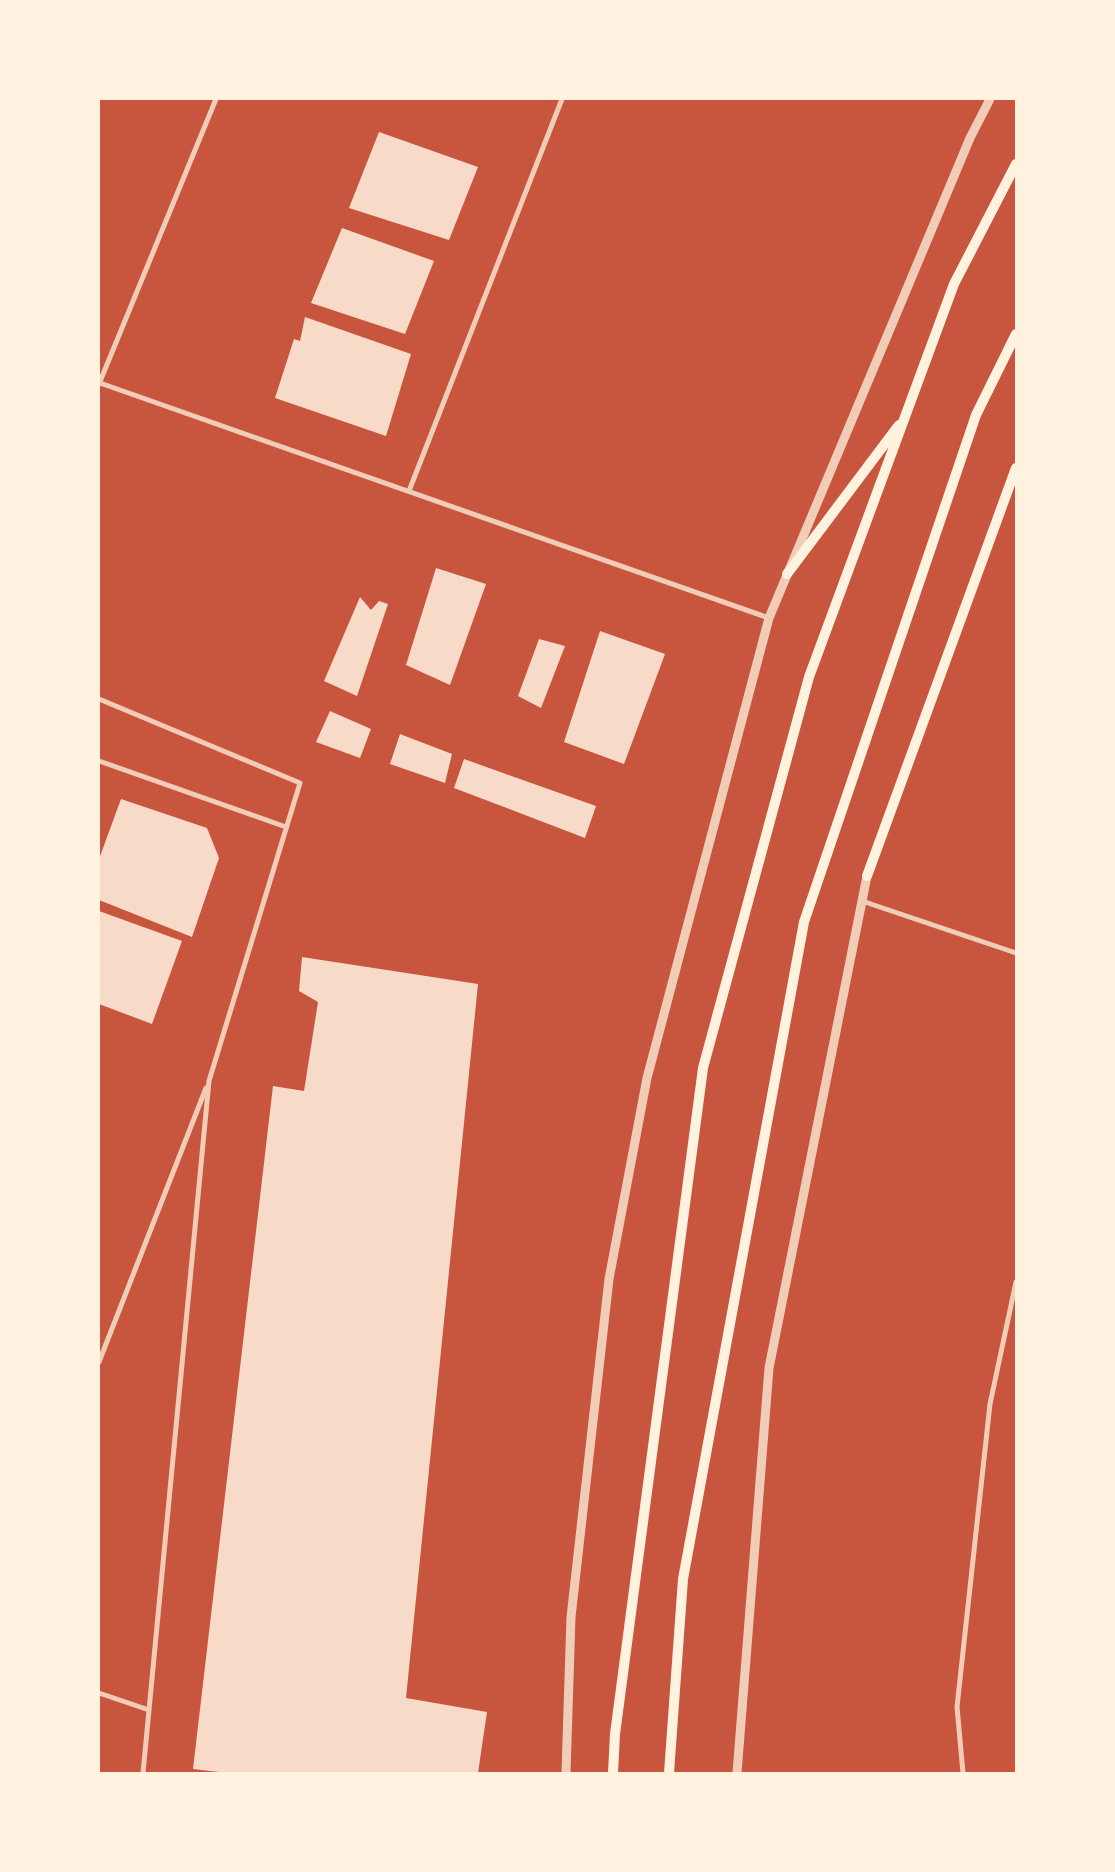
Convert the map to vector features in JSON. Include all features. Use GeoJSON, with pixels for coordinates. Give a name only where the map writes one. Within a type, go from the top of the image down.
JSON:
{"type":"FeatureCollection","features":[{"type":"Feature","properties":{"kind":"main road"},"geometry":{"type":"LineString","coordinates":[[613,1773],[616,1725],[703,1068],[809,677],[954,284],[1016,164]]}},
{"type":"Feature","properties":{"kind":"main road"},"geometry":{"type":"LineString","coordinates":[[669,1773],[683,1579],[804,922],[976,415],[1016,334]]}},
{"type":"Feature","properties":{"kind":"main road"},"geometry":{"type":"LineString","coordinates":[[788,574],[906,416]]}},
{"type":"Feature","properties":{"kind":"main road"},"geometry":{"type":"LineString","coordinates":[[867,876],[1016,468]]}},
{"type":"Feature","properties":{"kind":"street"},"geometry":{"type":"LineString","coordinates":[[216,99],[99,384],[409,490],[769,618]]}},
{"type":"Feature","properties":{"kind":"street"},"geometry":{"type":"LineString","coordinates":[[409,490],[562,99]]}},
{"type":"Feature","properties":{"kind":"street"},"geometry":{"type":"LineString","coordinates":[[566,1773],[571,1617],[609,1279],[647,1078],[769,618],[970,138],[990,99]]}},
{"type":"Feature","properties":{"kind":"street"},"geometry":{"type":"LineString","coordinates":[[99,699],[300,783],[209,1081],[99,1362]]}},
{"type":"Feature","properties":{"kind":"street"},"geometry":{"type":"LineString","coordinates":[[99,760],[286,827]]}},
{"type":"Feature","properties":{"kind":"street"},"geometry":{"type":"LineString","coordinates":[[737,1773],[769,1368],[867,876]]}},
{"type":"Feature","properties":{"kind":"street"},"geometry":{"type":"LineString","coordinates":[[862,901],[1016,953]]}},
{"type":"Feature","properties":{"kind":"street"},"geometry":{"type":"LineString","coordinates":[[143,1773],[209,1081]]}},
{"type":"Feature","properties":{"kind":"street"},"geometry":{"type":"LineString","coordinates":[[963,1773],[957,1707],[990,1404],[1016,1282]]}},
{"type":"Feature","properties":{"kind":"street"},"geometry":{"type":"LineString","coordinates":[[99,1693],[149,1710]]}},
{"type":"Feature","properties":{"kind":"building"},"geometry":{"type":"Polygon","coordinates":[[[379,132],[478,167],[449,240],[349,208],[379,132]]]}},
{"type":"Feature","properties":{"kind":"building"},"geometry":{"type":"Polygon","coordinates":[[[342,228],[434,261],[405,334],[311,303],[342,228]]]}},
{"type":"Feature","properties":{"kind":"building"},"geometry":{"type":"Polygon","coordinates":[[[305,317],[411,354],[386,436],[275,398],[294,339],[300,341],[305,317]]]}},
{"type":"Feature","properties":{"kind":"building"},"geometry":{"type":"Polygon","coordinates":[[[436,568],[486,584],[450,685],[406,665],[436,568]]]}},
{"type":"Feature","properties":{"kind":"building"},"geometry":{"type":"Polygon","coordinates":[[[360,597],[371,610],[379,601],[388,604],[357,696],[324,681],[360,597]]]}},
{"type":"Feature","properties":{"kind":"building"},"geometry":{"type":"Polygon","coordinates":[[[600,631],[665,654],[624,764],[564,742],[600,631]]]}},
{"type":"Feature","properties":{"kind":"building"},"geometry":{"type":"Polygon","coordinates":[[[539,639],[565,646],[541,708],[518,696],[539,639]]]}},
{"type":"Feature","properties":{"kind":"building"},"geometry":{"type":"Polygon","coordinates":[[[330,711],[371,729],[360,758],[316,742],[330,711]]]}},
{"type":"Feature","properties":{"kind":"building"},"geometry":{"type":"Polygon","coordinates":[[[400,734],[452,754],[445,783],[390,764],[400,734]]]}},
{"type":"Feature","properties":{"kind":"building"},"geometry":{"type":"Polygon","coordinates":[[[464,759],[596,806],[585,838],[454,788],[464,759]]]}},
{"type":"Feature","properties":{"kind":"building"},"geometry":{"type":"Polygon","coordinates":[[[121,799],[207,828],[219,858],[192,937],[99,900],[99,859],[121,799]]]}},
{"type":"Feature","properties":{"kind":"building"},"geometry":{"type":"Polygon","coordinates":[[[99,911],[182,941],[152,1024],[99,1004],[99,911]]]}},
{"type":"Feature","properties":{"kind":"building"},"geometry":{"type":"Polygon","coordinates":[[[302,957],[478,984],[406,1698],[487,1712],[478,1773],[228,1773],[193,1769],[273,1086],[304,1091],[318,1002],[299,991],[302,957]]]}}]}
